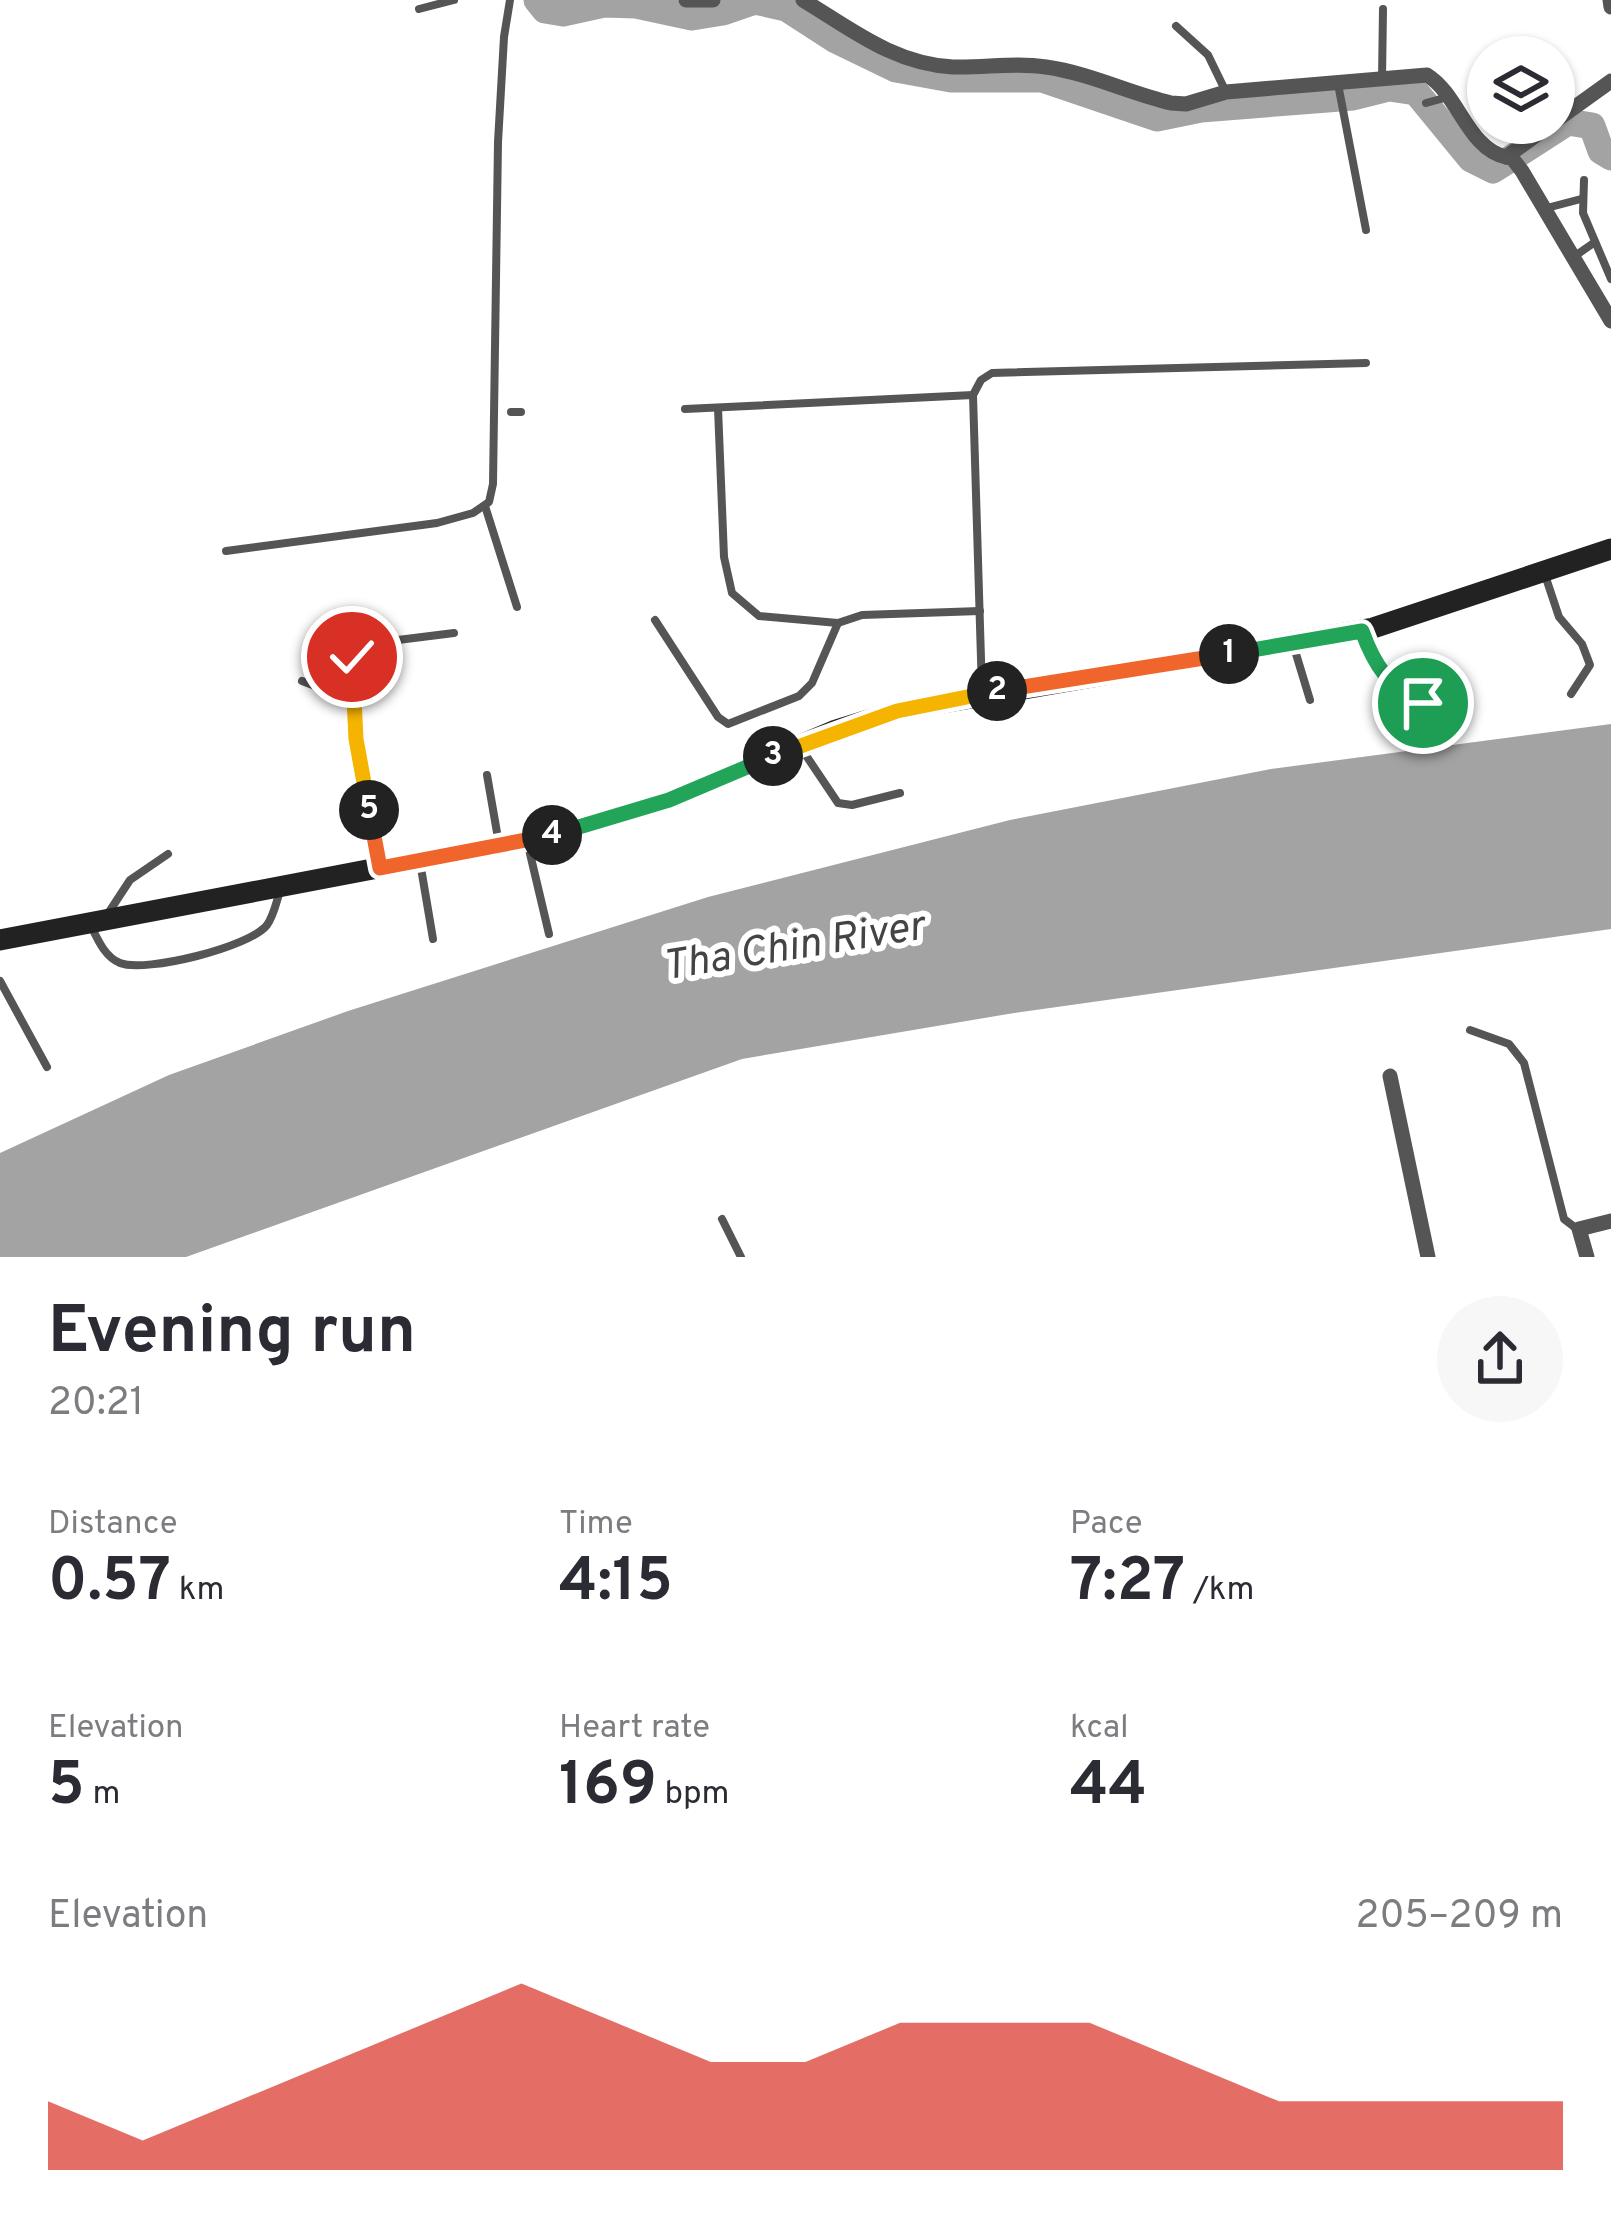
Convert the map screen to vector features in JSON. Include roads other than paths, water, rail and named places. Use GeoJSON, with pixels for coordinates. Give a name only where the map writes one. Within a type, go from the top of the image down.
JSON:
{"type":"FeatureCollection","features":[{"type":"Feature","properties":{"kind":"main road"},"geometry":{"type":"LineString","coordinates":[[0,940],[526,840],[669,800],[897,711],[1362,631],[1611,549]]}},
{"type":"Feature","properties":{"kind":"street"},"geometry":{"type":"LineString","coordinates":[[686,0],[713,0]]}},
{"type":"Feature","properties":{"kind":"street"},"geometry":{"type":"LineString","coordinates":[[803,0],[862,38],[915,61],[952,67],[1047,67],[1171,103],[1186,104],[1226,92],[1339,87],[1427,75],[1486,148],[1513,162],[1609,312]]}},
{"type":"Feature","properties":{"kind":"street"},"geometry":{"type":"LineString","coordinates":[[1575,107],[1611,81]]}},
{"type":"Feature","properties":{"kind":"street"},"geometry":{"type":"LineString","coordinates":[[1513,162],[1531,144]]}},
{"type":"Feature","properties":{"kind":"street"},"geometry":{"type":"LineString","coordinates":[[1390,1076],[1428,1257]]}},
{"type":"Feature","properties":{"kind":"street"},"geometry":{"type":"LineString","coordinates":[[1587,1257],[1579,1229],[1611,1221]]}},
{"type":"Feature","properties":{"kind":"lane"},"geometry":{"type":"LineString","coordinates":[[419,9],[454,0]]}},
{"type":"Feature","properties":{"kind":"lane"},"geometry":{"type":"LineString","coordinates":[[226,551],[437,523],[485,506],[492,494],[498,142],[510,0]]}},
{"type":"Feature","properties":{"kind":"lane"},"geometry":{"type":"LineString","coordinates":[[1382,79],[1383,9]]}},
{"type":"Feature","properties":{"kind":"lane"},"geometry":{"type":"LineString","coordinates":[[1177,26],[1208,55],[1226,92]]}},
{"type":"Feature","properties":{"kind":"lane"},"geometry":{"type":"LineString","coordinates":[[1339,87],[1366,230]]}},
{"type":"Feature","properties":{"kind":"lane"},"geometry":{"type":"LineString","coordinates":[[1429,103],[1447,98]]}},
{"type":"Feature","properties":{"kind":"lane"},"geometry":{"type":"LineString","coordinates":[[1584,180],[1581,199],[1611,279]]}},
{"type":"Feature","properties":{"kind":"lane"},"geometry":{"type":"LineString","coordinates":[[1543,209],[1581,199]]}},
{"type":"Feature","properties":{"kind":"lane"},"geometry":{"type":"LineString","coordinates":[[1572,258],[1595,242]]}},
{"type":"Feature","properties":{"kind":"lane"},"geometry":{"type":"LineString","coordinates":[[982,693],[973,395],[981,380],[992,373],[1366,363]]}},
{"type":"Feature","properties":{"kind":"lane"},"geometry":{"type":"LineString","coordinates":[[685,409],[973,395]]}},
{"type":"Feature","properties":{"kind":"lane"},"geometry":{"type":"LineString","coordinates":[[718,408],[724,556],[732,593],[759,616],[838,623],[862,615],[980,611]]}},
{"type":"Feature","properties":{"kind":"lane"},"geometry":{"type":"LineString","coordinates":[[485,506],[517,607]]}},
{"type":"Feature","properties":{"kind":"lane"},"geometry":{"type":"LineString","coordinates":[[1543,570],[1559,617],[1582,644],[1590,665],[1571,694]]}},
{"type":"Feature","properties":{"kind":"lane"},"geometry":{"type":"LineString","coordinates":[[655,620],[718,717],[728,724],[799,696],[812,683],[838,623]]}},
{"type":"Feature","properties":{"kind":"lane"},"geometry":{"type":"LineString","coordinates":[[1362,631],[1381,674],[1423,703]]}},
{"type":"Feature","properties":{"kind":"lane"},"geometry":{"type":"LineString","coordinates":[[380,868],[356,739],[352,657],[374,643],[454,633]]}},
{"type":"Feature","properties":{"kind":"lane"},"geometry":{"type":"LineString","coordinates":[[1293,644],[1310,700]]}},
{"type":"Feature","properties":{"kind":"lane"},"geometry":{"type":"LineString","coordinates":[[302,681],[355,701]]}},
{"type":"Feature","properties":{"kind":"lane"},"geometry":{"type":"LineString","coordinates":[[800,746],[838,803],[852,805],[901,793]]}},
{"type":"Feature","properties":{"kind":"lane"},"geometry":{"type":"LineString","coordinates":[[487,775],[499,845]]}},
{"type":"Feature","properties":{"kind":"lane"},"geometry":{"type":"LineString","coordinates":[[526,840],[549,934]]}},
{"type":"Feature","properties":{"kind":"lane"},"geometry":{"type":"LineString","coordinates":[[168,854],[130,880],[97,923],[100,946],[113,960],[125,965],[171,961],[248,940],[267,925],[282,887]]}},
{"type":"Feature","properties":{"kind":"lane"},"geometry":{"type":"LineString","coordinates":[[420,860],[433,939]]}},
{"type":"Feature","properties":{"kind":"lane"},"geometry":{"type":"LineString","coordinates":[[0,981],[47,1067]]}},
{"type":"Feature","properties":{"kind":"lane"},"geometry":{"type":"LineString","coordinates":[[1470,1030],[1509,1044],[1524,1063],[1564,1219],[1579,1229]]}},
{"type":"Feature","properties":{"kind":"lane"},"geometry":{"type":"LineString","coordinates":[[722,1219],[741,1257]]}},
{"type":"Feature","properties":{"kind":"water","name":"Tha Chin River"},"geometry":{"type":"Polygon","coordinates":[[[1611,724],[1611,929],[1008,1014],[742,1059],[186,1257],[0,1257],[0,1153],[169,1075],[348,1011],[708,897],[1010,820],[1271,769],[1611,724]]]}},
{"type":"Feature","properties":{"kind":"waterway"},"geometry":{"type":"LineString","coordinates":[[537,0],[545,10],[563,13],[604,4],[636,5],[692,17],[755,1],[786,8],[834,39],[896,69],[951,79],[1042,79],[1157,118],[1201,109],[1353,97],[1389,88],[1416,92],[1471,159],[1493,170],[1568,122],[1592,126],[1601,151],[1611,157]]}}]}
